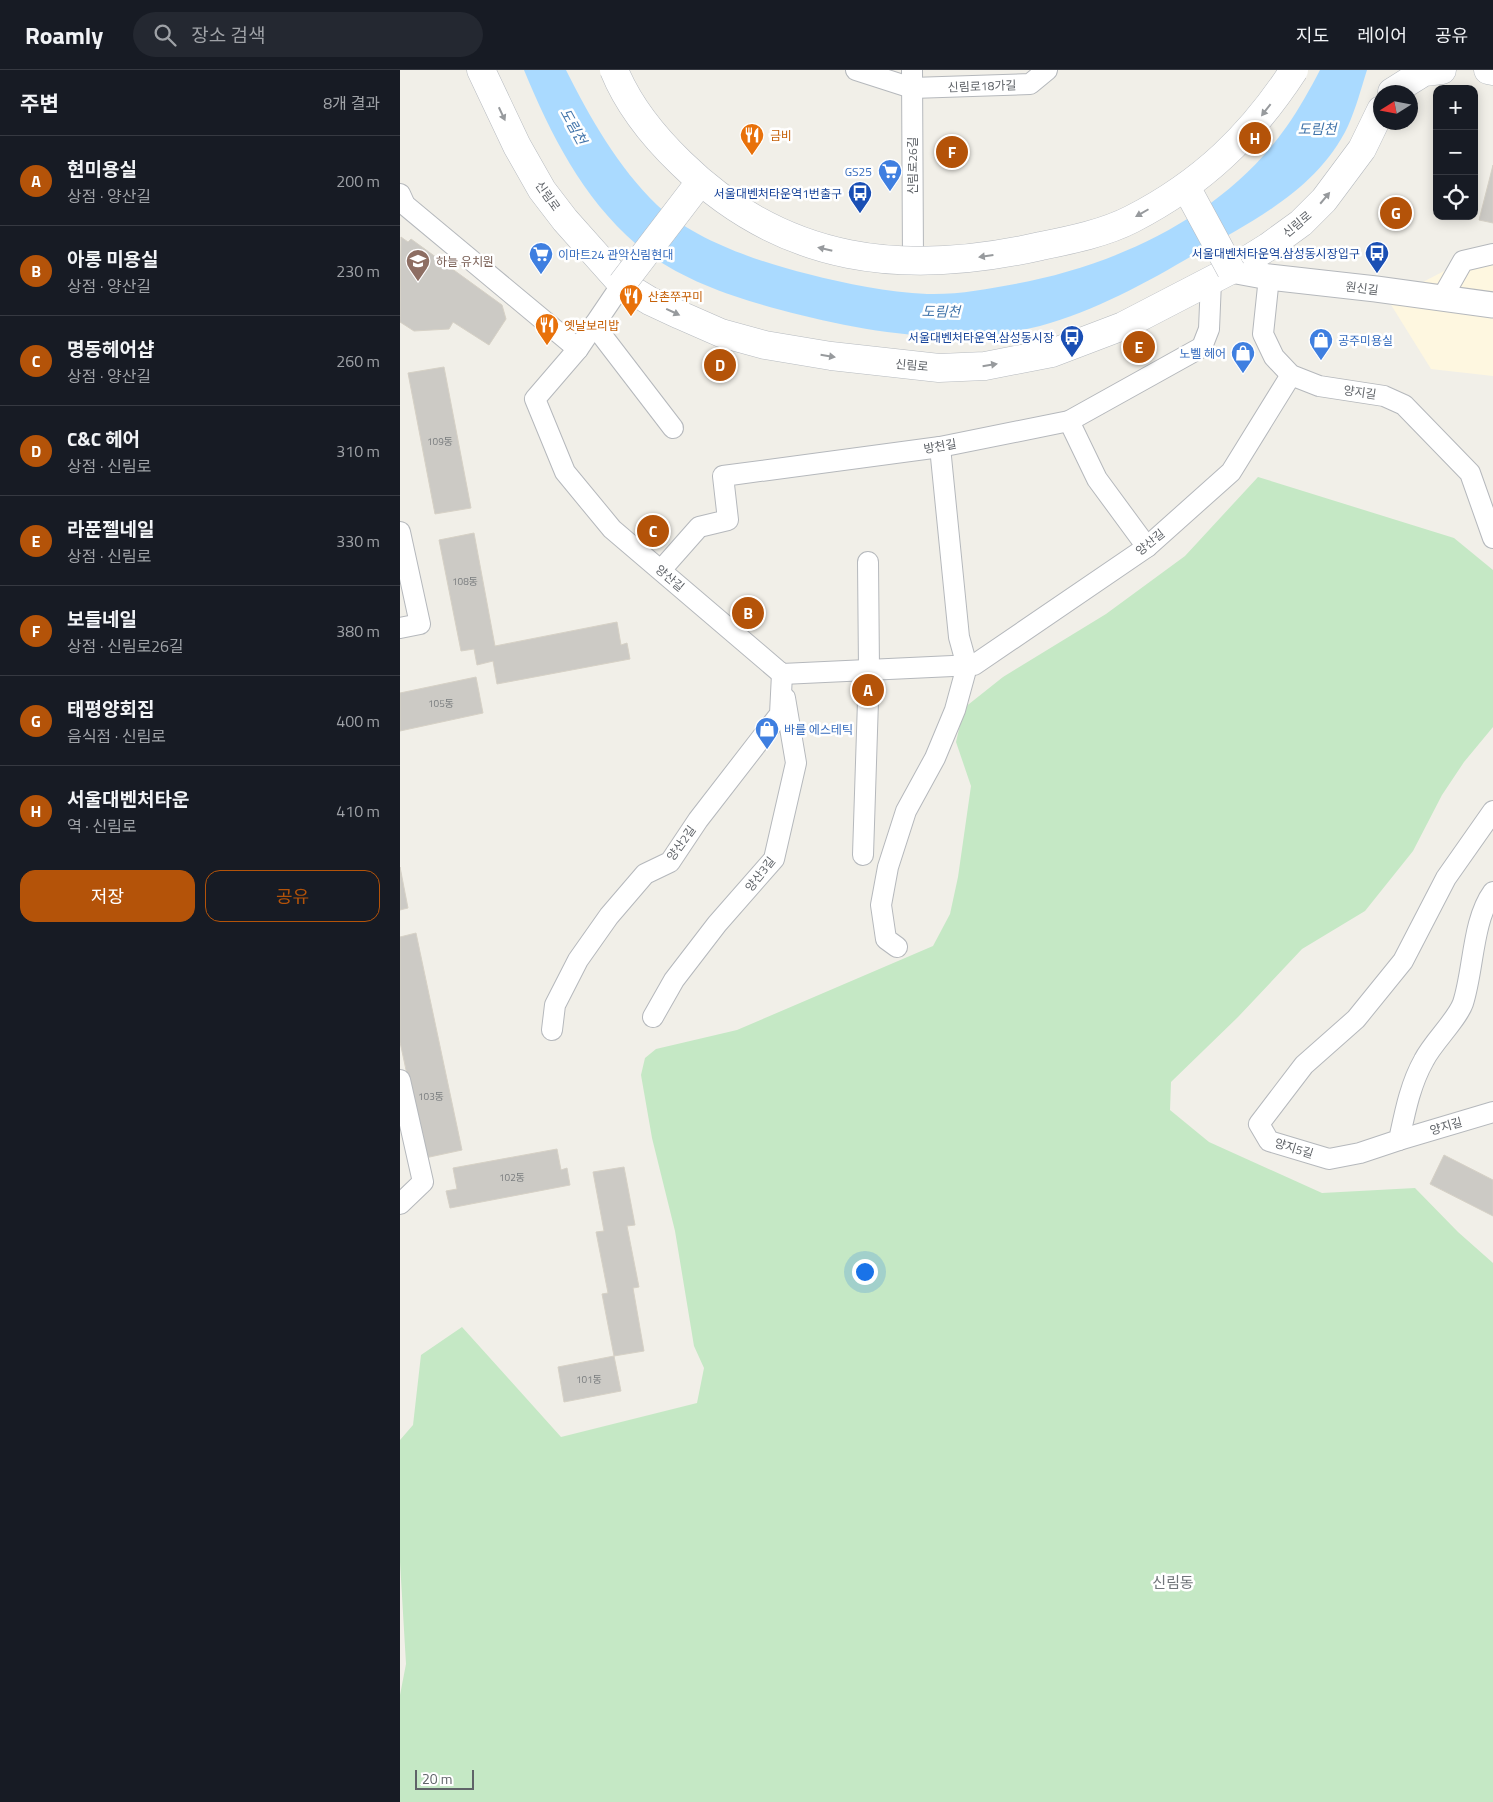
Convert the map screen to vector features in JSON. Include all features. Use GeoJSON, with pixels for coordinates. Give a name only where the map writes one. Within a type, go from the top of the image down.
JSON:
{"type":"FeatureCollection","features":[{"type":"Feature","properties":{"kind":"main road","name":"신림로"},"geometry":{"type":"LineString","coordinates":[[481,70],[517,146],[542,190],[565,220],[622,284],[650,301],[680,315],[721,332],[765,345],[831,356],[939,368],[985,366],[1052,354],[1123,326],[1221,275],[1268,247],[1301,223],[1324,200],[1362,149],[1373,125]]}},
{"type":"Feature","properties":{"kind":"main road"},"geometry":{"type":"LineString","coordinates":[[614,70],[619,83],[638,115],[660,142],[700,182],[738,210],[775,231],[816,246],[864,258],[913,261],[961,259],[1022,250],[1079,238],[1130,220],[1186,187],[1217,163],[1263,113],[1294,70]]}},
{"type":"Feature","properties":{"kind":"main road"},"geometry":{"type":"LineString","coordinates":[[1389,85],[1394,70]]}},
{"type":"Feature","properties":{"kind":"main road"},"geometry":{"type":"LineString","coordinates":[[1403,85],[1424,72],[1442,70]]}},
{"type":"Feature","properties":{"kind":"main road"},"geometry":{"type":"LineString","coordinates":[[1488,70],[1493,71]]}},
{"type":"Feature","properties":{"kind":"main road"},"geometry":{"type":"LineString","coordinates":[[622,284],[700,182]]}},
{"type":"Feature","properties":{"kind":"main road"},"geometry":{"type":"LineString","coordinates":[[1186,187],[1221,275]]}},
{"type":"Feature","properties":{"kind":"street","name":"신림로18가길"},"geometry":{"type":"LineString","coordinates":[[856,70],[912,79],[1030,84],[1047,70]]}},
{"type":"Feature","properties":{"kind":"street","name":"신림로26길"},"geometry":{"type":"LineString","coordinates":[[912,79],[913,261]]}},
{"type":"Feature","properties":{"kind":"street"},"geometry":{"type":"LineString","coordinates":[[400,194],[405,205],[578,349]]}},
{"type":"Feature","properties":{"kind":"street"},"geometry":{"type":"LineString","coordinates":[[1442,298],[1463,261],[1493,254]]}},
{"type":"Feature","properties":{"kind":"street","name":"원신길"},"geometry":{"type":"LineString","coordinates":[[1221,275],[1270,277],[1493,305]]}},
{"type":"Feature","properties":{"kind":"street","name":"방천길"},"geometry":{"type":"LineString","coordinates":[[661,570],[699,527],[728,520],[722,476],[940,446],[1068,421],[1202,347],[1209,329],[1221,275]]}},
{"type":"Feature","properties":{"kind":"street","name":"양지길"},"geometry":{"type":"LineString","coordinates":[[1270,277],[1263,334],[1274,357],[1291,375],[1319,386],[1384,396],[1404,405],[1470,473],[1493,538]]}},
{"type":"Feature","properties":{"kind":"street","name":"양산길"},"geometry":{"type":"LineString","coordinates":[[622,284],[578,349],[535,399],[565,472],[612,529],[782,674],[974,665],[1147,547],[1231,472],[1291,375]]}},
{"type":"Feature","properties":{"kind":"street"},"geometry":{"type":"LineString","coordinates":[[594,325],[673,428]]}},
{"type":"Feature","properties":{"kind":"street"},"geometry":{"type":"LineString","coordinates":[[1068,421],[1098,480],[1147,547]]}},
{"type":"Feature","properties":{"kind":"street"},"geometry":{"type":"LineString","coordinates":[[896,947],[886,938],[881,906],[888,867],[906,810],[935,758],[955,710],[967,666],[959,637],[940,446]]}},
{"type":"Feature","properties":{"kind":"street"},"geometry":{"type":"LineString","coordinates":[[400,532],[420,624],[400,628]]}},
{"type":"Feature","properties":{"kind":"street"},"geometry":{"type":"LineString","coordinates":[[863,854],[869,670],[868,562]]}},
{"type":"Feature","properties":{"kind":"street","name":"양산3길"},"geometry":{"type":"LineString","coordinates":[[653,1017],[674,980],[690,959],[717,924],[774,859],[796,763],[782,674]]}},
{"type":"Feature","properties":{"kind":"street","name":"양산2길"},"geometry":{"type":"LineString","coordinates":[[552,1030],[555,1006],[578,960],[609,916],[645,874],[670,862],[698,820],[780,714],[782,674]]}},
{"type":"Feature","properties":{"kind":"street","name":"양지5길"},"geometry":{"type":"LineString","coordinates":[[1399,1140],[1360,1153],[1329,1159],[1269,1142],[1259,1124],[1304,1065],[1356,1019],[1403,961],[1446,878],[1493,811]]}},
{"type":"Feature","properties":{"kind":"street"},"geometry":{"type":"LineString","coordinates":[[1399,1140],[1409,1094],[1424,1058],[1462,1005],[1470,976],[1478,927],[1493,892]]}},
{"type":"Feature","properties":{"kind":"street"},"geometry":{"type":"LineString","coordinates":[[400,1080],[423,1182],[400,1204]]}},
{"type":"Feature","properties":{"kind":"street","name":"양지길"},"geometry":{"type":"LineString","coordinates":[[1399,1140],[1493,1112]]}},
{"type":"Feature","properties":{"kind":"shaded area"},"geometry":{"type":"Polygon","coordinates":[[[1493,256],[1493,376],[1431,369],[1388,300],[1450,268],[1493,256]]]}},
{"type":"Feature","properties":{"kind":"green space"},"geometry":{"type":"Polygon","coordinates":[[[1258,477],[1454,538],[1493,570],[1493,727],[1464,762],[1442,795],[1413,851],[1365,911],[1302,949],[1238,1017],[1171,1082],[1170,1110],[1209,1142],[1322,1193],[1415,1188],[1458,1232],[1493,1263],[1493,1802],[400,1802],[400,1695],[406,1664],[400,1562],[400,1440],[413,1425],[421,1355],[462,1327],[561,1437],[697,1403],[704,1368],[694,1346],[675,1231],[652,1138],[641,1075],[645,1058],[656,1049],[737,1030],[933,946],[950,914],[958,877],[971,786],[956,742],[964,708],[1003,677],[1106,614],[1185,556],[1258,477]]]}},
{"type":"Feature","properties":{"kind":"water","name":"도림천"},"geometry":{"type":"Polygon","coordinates":[[[524,70],[566,70],[595,124],[630,175],[657,205],[689,229],[748,256],[823,278],[882,289],[938,294],[983,290],[1054,275],[1092,264],[1130,249],[1166,231],[1201,210],[1233,186],[1262,158],[1287,126],[1320,70],[1367,70],[1351,119],[1335,148],[1320,168],[1302,185],[1261,216],[1139,286],[1060,320],[1008,333],[976,336],[943,336],[877,331],[812,318],[762,305],[723,292],[687,277],[669,267],[636,244],[617,226],[584,185],[570,164],[545,118],[524,70]]]}},
{"type":"Feature","properties":{"kind":"building"},"geometry":{"type":"Polygon","coordinates":[[[1493,165],[1493,223],[1479,220],[1493,165]]]}},
{"type":"Feature","properties":{"kind":"building"},"geometry":{"type":"Polygon","coordinates":[[[401,237],[408,242],[411,239],[502,305],[506,319],[489,345],[453,322],[449,329],[414,331],[400,322],[401,237]]]}},
{"type":"Feature","properties":{"kind":"building"},"geometry":{"type":"Polygon","coordinates":[[[444,367],[471,508],[435,514],[408,373],[444,367]]]}},
{"type":"Feature","properties":{"kind":"building"},"geometry":{"type":"Polygon","coordinates":[[[474,533],[495,646],[617,622],[621,645],[627,643],[630,659],[497,684],[493,661],[477,665],[474,649],[461,651],[439,540],[474,533]]]}},
{"type":"Feature","properties":{"kind":"building"},"geometry":{"type":"Polygon","coordinates":[[[476,677],[483,713],[400,731],[400,693],[476,677]]]}},
{"type":"Feature","properties":{"kind":"building"},"geometry":{"type":"Polygon","coordinates":[[[400,867],[408,908],[400,910],[400,867]]]}},
{"type":"Feature","properties":{"kind":"building"},"geometry":{"type":"Polygon","coordinates":[[[416,933],[462,1150],[425,1158],[400,1042],[400,937],[416,933]]]}},
{"type":"Feature","properties":{"kind":"building"},"geometry":{"type":"Polygon","coordinates":[[[557,1149],[561,1170],[567,1168],[570,1185],[450,1208],[446,1191],[457,1189],[453,1168],[557,1149]]]}},
{"type":"Feature","properties":{"kind":"building"},"geometry":{"type":"Polygon","coordinates":[[[1444,1155],[1493,1180],[1493,1216],[1430,1184],[1444,1155]]]}},
{"type":"Feature","properties":{"kind":"building"},"geometry":{"type":"Polygon","coordinates":[[[624,1167],[635,1225],[627,1226],[639,1287],[633,1288],[644,1351],[614,1356],[602,1294],[608,1293],[596,1232],[604,1231],[593,1172],[624,1167]]]}},
{"type":"Feature","properties":{"kind":"building"},"geometry":{"type":"Polygon","coordinates":[[[614,1356],[621,1391],[564,1402],[558,1367],[614,1356]]]}},
{"type":"Feature","properties":{"kind":"place","name":"서울대벤처타운"},"geometry":{"type":"Point","coordinates":[1255,138]}},
{"type":"Feature","properties":{"kind":"place","name":"보들네일"},"geometry":{"type":"Point","coordinates":[952,152]}},
{"type":"Feature","properties":{"kind":"place","name":"금비"},"geometry":{"type":"Point","coordinates":[752,156]}},
{"type":"Feature","properties":{"kind":"place","name":"GS25"},"geometry":{"type":"Point","coordinates":[890,192]}},
{"type":"Feature","properties":{"kind":"place","name":"태평양회집"},"geometry":{"type":"Point","coordinates":[1396,213]}},
{"type":"Feature","properties":{"kind":"place","name":"서울대벤처타운역1번출구"},"geometry":{"type":"Point","coordinates":[860,214]}},
{"type":"Feature","properties":{"kind":"place","name":"서울대벤처타운역.삼성동시장입구"},"geometry":{"type":"Point","coordinates":[1377,274]}},
{"type":"Feature","properties":{"kind":"place","name":"이마트24 관악신림현대"},"geometry":{"type":"Point","coordinates":[541,275]}},
{"type":"Feature","properties":{"kind":"place","name":"하늘 유치원"},"geometry":{"type":"Point","coordinates":[418,282]}},
{"type":"Feature","properties":{"kind":"place","name":"산촌쭈꾸미"},"geometry":{"type":"Point","coordinates":[631,317]}},
{"type":"Feature","properties":{"kind":"place","name":"옛날보리밥"},"geometry":{"type":"Point","coordinates":[547,346]}},
{"type":"Feature","properties":{"kind":"place","name":"라푼젤네일"},"geometry":{"type":"Point","coordinates":[1139,347]}},
{"type":"Feature","properties":{"kind":"place","name":"서울대벤처타운역.삼성동시장"},"geometry":{"type":"Point","coordinates":[1072,358]}},
{"type":"Feature","properties":{"kind":"place","name":"공주미용실"},"geometry":{"type":"Point","coordinates":[1321,361]}},
{"type":"Feature","properties":{"kind":"place","name":"C&C 헤어"},"geometry":{"type":"Point","coordinates":[720,365]}},
{"type":"Feature","properties":{"kind":"place","name":"노벨 헤어"},"geometry":{"type":"Point","coordinates":[1243,374]}},
{"type":"Feature","properties":{"kind":"place","name":"명동헤어샵"},"geometry":{"type":"Point","coordinates":[653,531]}},
{"type":"Feature","properties":{"kind":"place","name":"아롱 미용실"},"geometry":{"type":"Point","coordinates":[748,613]}},
{"type":"Feature","properties":{"kind":"place","name":"현미용실"},"geometry":{"type":"Point","coordinates":[868,690]}},
{"type":"Feature","properties":{"kind":"place","name":"바를 에스테틱"},"geometry":{"type":"Point","coordinates":[767,750]}},
{"type":"Feature","properties":{"kind":"district","name":"신림동"},"geometry":{"type":"Point","coordinates":[1173,1582]}}]}
